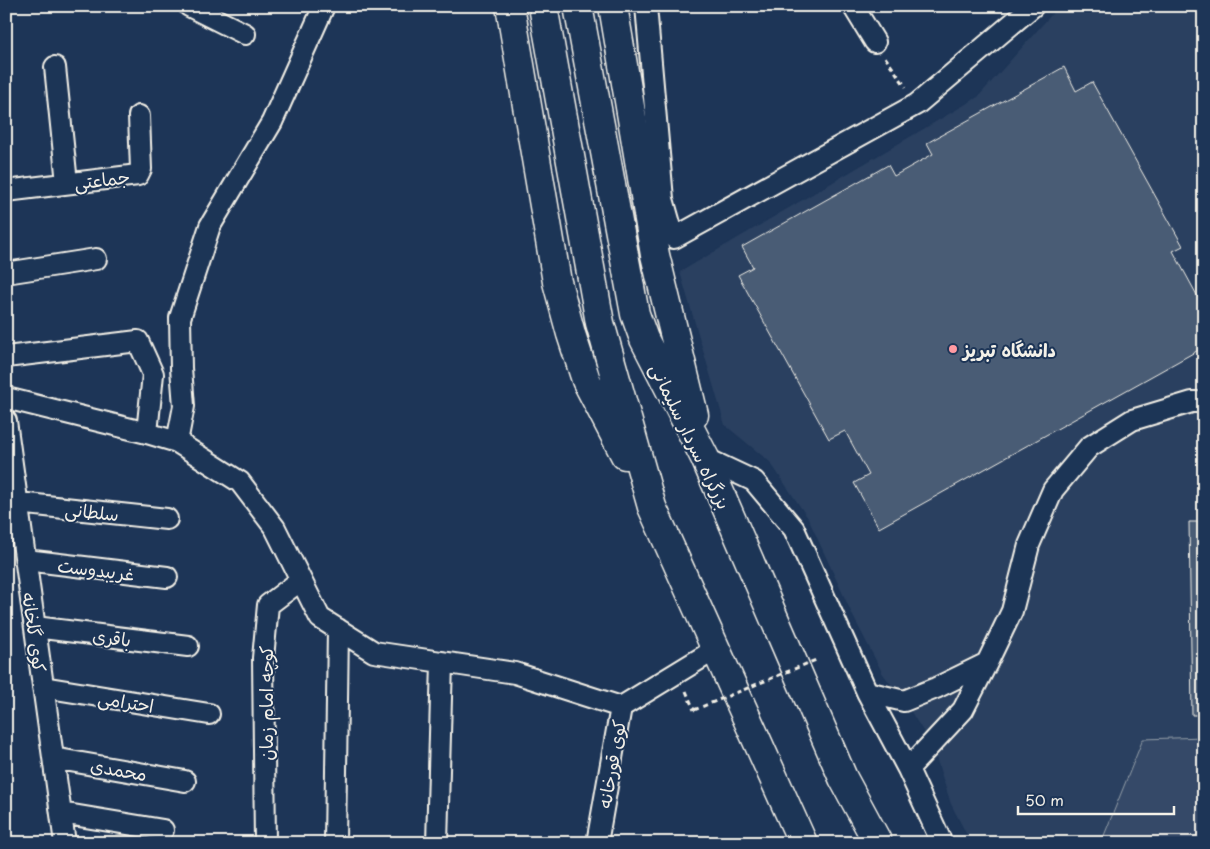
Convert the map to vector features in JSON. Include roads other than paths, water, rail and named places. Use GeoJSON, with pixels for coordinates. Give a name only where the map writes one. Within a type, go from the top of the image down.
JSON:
{"type":"FeatureCollection","features":[{"type":"Feature","properties":{"kind":"highway"},"geometry":{"type":"LineString","coordinates":[[510,6],[557,282],[586,380],[652,507],[803,843]]}},
{"type":"Feature","properties":{"kind":"highway"},"geometry":{"type":"LineString","coordinates":[[543,6],[600,323],[652,507]]}},
{"type":"Feature","properties":{"kind":"highway","name":"بزرگراه سردار سلیمانی"},"geometry":{"type":"LineString","coordinates":[[578,6],[635,314],[644,340],[705,458],[843,778],[878,843]]}},
{"type":"Feature","properties":{"kind":"highway"},"geometry":{"type":"LineString","coordinates":[[613,6],[655,255],[705,458]]}},
{"type":"Feature","properties":{"kind":"street"},"geometry":{"type":"LineString","coordinates":[[189,6],[245,34]]}},
{"type":"Feature","properties":{"kind":"street"},"geometry":{"type":"LineString","coordinates":[[177,442],[184,406],[180,368],[180,318],[210,226],[272,122],[324,6]]}},
{"type":"Feature","properties":{"kind":"street"},"geometry":{"type":"LineString","coordinates":[[646,6],[663,199],[674,238],[917,104],[1032,6]]}},
{"type":"Feature","properties":{"kind":"street"},"geometry":{"type":"LineString","coordinates":[[853,6],[875,42]]}},
{"type":"Feature","properties":{"kind":"street"},"geometry":{"type":"LineString","coordinates":[[55,67],[67,183]]}},
{"type":"Feature","properties":{"kind":"street","name":"جماعتی"},"geometry":{"type":"LineString","coordinates":[[6,191],[138,174],[141,169],[139,116]]}},
{"type":"Feature","properties":{"kind":"street"},"geometry":{"type":"LineString","coordinates":[[6,273],[96,259]]}},
{"type":"Feature","properties":{"kind":"street"},"geometry":{"type":"LineString","coordinates":[[6,356],[138,342],[153,374],[147,433]]}},
{"type":"Feature","properties":{"kind":"street"},"geometry":{"type":"LineString","coordinates":[[6,398],[177,442],[240,482],[275,528],[320,618],[374,652],[515,673],[621,706]]}},
{"type":"Feature","properties":{"kind":"street"},"geometry":{"type":"LineString","coordinates":[[908,770],[963,710],[1012,611],[1029,545],[1053,490],[1089,447],[1132,420],[1192,402],[1204,402]]}},
{"type":"Feature","properties":{"kind":"street","name":"کوی گلخانه"},"geometry":{"type":"LineString","coordinates":[[6,421],[64,843]]}},
{"type":"Feature","properties":{"kind":"street"},"geometry":{"type":"LineString","coordinates":[[705,458],[754,481],[794,529],[867,692],[908,770],[942,843]]}},
{"type":"Feature","properties":{"kind":"street","name":"سلطانی"},"geometry":{"type":"LineString","coordinates":[[18,502],[167,519]]}},
{"type":"Feature","properties":{"kind":"street","name":"غریبدوست"},"geometry":{"type":"LineString","coordinates":[[26,560],[167,577]]}},
{"type":"Feature","properties":{"kind":"street","name":"کوچه امام زمان"},"geometry":{"type":"LineString","coordinates":[[265,843],[263,658],[268,606],[301,580]]}},
{"type":"Feature","properties":{"kind":"street","name":"باقری"},"geometry":{"type":"LineString","coordinates":[[35,627],[188,646]]}},
{"type":"Feature","properties":{"kind":"street"},"geometry":{"type":"LineString","coordinates":[[335,843],[338,629]]}},
{"type":"Feature","properties":{"kind":"street","name":"کوی قورخانه"},"geometry":{"type":"LineString","coordinates":[[597,843],[621,706],[716,649]]}},
{"type":"Feature","properties":{"kind":"street"},"geometry":{"type":"LineString","coordinates":[[437,843],[442,662]]}},
{"type":"Feature","properties":{"kind":"street"},"geometry":{"type":"LineString","coordinates":[[867,692],[904,701],[936,688],[987,663]]}},
{"type":"Feature","properties":{"kind":"street","name":"احترامی"},"geometry":{"type":"LineString","coordinates":[[43,687],[209,714]]}},
{"type":"Feature","properties":{"kind":"street","name":"محمدی"},"geometry":{"type":"LineString","coordinates":[[53,758],[185,781]]}},
{"type":"Feature","properties":{"kind":"street"},"geometry":{"type":"LineString","coordinates":[[61,813],[162,830]]}},
{"type":"Feature","properties":{"kind":"place","name":"دانشگاه تبریز"},"geometry":{"type":"Point","coordinates":[953,349]}}]}
